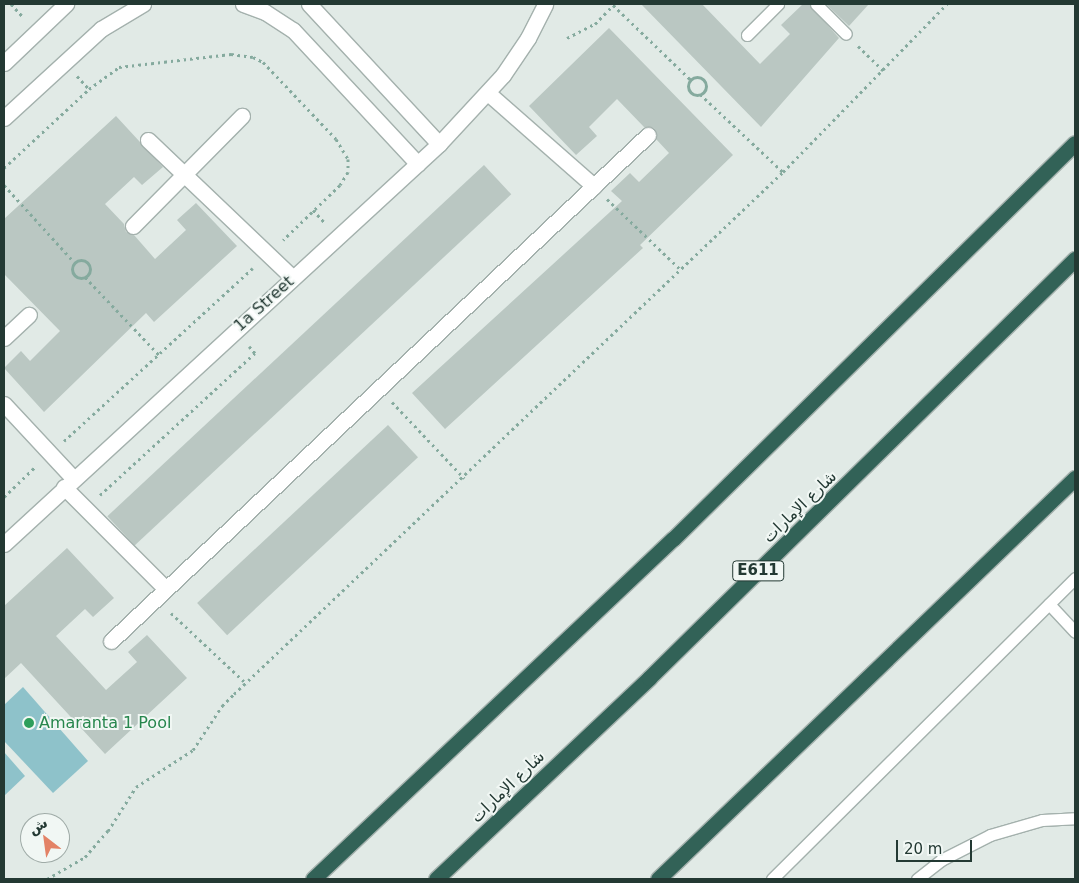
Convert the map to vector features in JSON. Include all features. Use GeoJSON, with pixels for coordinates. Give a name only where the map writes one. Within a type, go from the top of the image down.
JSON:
{"type":"FeatureCollection","features":[{"type":"Feature","properties":{"kind":"highway"},"geometry":{"type":"LineString","coordinates":[[313,879],[687,526],[1075,143]]}},
{"type":"Feature","properties":{"kind":"highway","name":"شارع الإمارات"},"geometry":{"type":"LineString","coordinates":[[436,879],[677,650],[1075,259]]}},
{"type":"Feature","properties":{"kind":"highway"},"geometry":{"type":"LineString","coordinates":[[658,879],[1075,478]]}},
{"type":"Feature","properties":{"kind":"street"},"geometry":{"type":"LineString","coordinates":[[4,63],[66,4]]}},
{"type":"Feature","properties":{"kind":"street"},"geometry":{"type":"LineString","coordinates":[[4,118],[101,28],[143,4]]}},
{"type":"Feature","properties":{"kind":"street"},"geometry":{"type":"LineString","coordinates":[[243,4],[265,12],[293,30],[418,164]]}},
{"type":"Feature","properties":{"kind":"street"},"geometry":{"type":"LineString","coordinates":[[309,4],[439,144]]}},
{"type":"Feature","properties":{"kind":"street","name":"1a Street"},"geometry":{"type":"LineString","coordinates":[[4,544],[439,144],[488,93],[516,57],[545,4]]}},
{"type":"Feature","properties":{"kind":"street"},"geometry":{"type":"LineString","coordinates":[[488,93],[594,186]]}},
{"type":"Feature","properties":{"kind":"street"},"geometry":{"type":"LineString","coordinates":[[133,226],[242,116]]}},
{"type":"Feature","properties":{"kind":"street"},"geometry":{"type":"LineString","coordinates":[[110,641],[648,135]]}},
{"type":"Feature","properties":{"kind":"street"},"geometry":{"type":"LineString","coordinates":[[148,140],[292,278]]}},
{"type":"Feature","properties":{"kind":"street"},"geometry":{"type":"LineString","coordinates":[[4,338],[29,314]]}},
{"type":"Feature","properties":{"kind":"street"},"geometry":{"type":"LineString","coordinates":[[4,404],[50,454],[69,483],[161,593]]}},
{"type":"Feature","properties":{"kind":"lane"},"geometry":{"type":"LineString","coordinates":[[747,35],[778,4]]}},
{"type":"Feature","properties":{"kind":"lane"},"geometry":{"type":"LineString","coordinates":[[816,4],[846,34]]}},
{"type":"Feature","properties":{"kind":"lane"},"geometry":{"type":"LineString","coordinates":[[772,879],[1075,578]]}},
{"type":"Feature","properties":{"kind":"lane"},"geometry":{"type":"LineString","coordinates":[[1049,604],[1075,632]]}},
{"type":"Feature","properties":{"kind":"lane"},"geometry":{"type":"LineString","coordinates":[[917,879],[941,860],[990,835],[1042,820],[1075,818]]}},
{"type":"Feature","properties":{"kind":"path"},"geometry":{"type":"LineString","coordinates":[[567,38],[595,24],[614,4],[691,80]]}},
{"type":"Feature","properties":{"kind":"path"},"geometry":{"type":"LineString","coordinates":[[47,879],[84,858],[108,831],[136,787],[193,750],[222,706],[464,478],[783,172],[947,4]]}},
{"type":"Feature","properties":{"kind":"path"},"geometry":{"type":"LineString","coordinates":[[846,34],[883,70]]}},
{"type":"Feature","properties":{"kind":"path"},"geometry":{"type":"LineString","coordinates":[[4,168],[89,89],[119,67],[231,54],[253,57],[263,62],[336,139],[346,153],[349,165],[340,185],[4,497]]}},
{"type":"Feature","properties":{"kind":"path"},"geometry":{"type":"LineString","coordinates":[[691,80],[695,77],[704,81],[706,86],[700,94]]}},
{"type":"Feature","properties":{"kind":"path"},"geometry":{"type":"LineString","coordinates":[[691,80],[690,91],[700,94],[783,172]]}},
{"type":"Feature","properties":{"kind":"path"},"geometry":{"type":"LineString","coordinates":[[4,186],[74,262]]}},
{"type":"Feature","properties":{"kind":"path"},"geometry":{"type":"LineString","coordinates":[[594,186],[681,270]]}},
{"type":"Feature","properties":{"kind":"path"},"geometry":{"type":"LineString","coordinates":[[86,261],[89,272],[85,277],[80,278],[72,272],[74,262],[86,261]]}},
{"type":"Feature","properties":{"kind":"path"},"geometry":{"type":"LineString","coordinates":[[85,277],[159,355]]}},
{"type":"Feature","properties":{"kind":"path"},"geometry":{"type":"LineString","coordinates":[[379,388],[464,478]]}},
{"type":"Feature","properties":{"kind":"path"},"geometry":{"type":"LineString","coordinates":[[161,593],[247,684]]}},
{"type":"Feature","properties":{"kind":"water","name":"Amaranta 1 Pool"},"geometry":{"type":"Polygon","coordinates":[[[23,687],[88,761],[53,793],[4,741],[4,705],[23,687]]]}},
{"type":"Feature","properties":{"kind":"water"},"geometry":{"type":"Polygon","coordinates":[[[4,752],[25,776],[4,796],[4,752]]]}},
{"type":"Feature","properties":{"kind":"building"},"geometry":{"type":"Polygon","coordinates":[[[641,4],[702,4],[760,64],[790,34],[781,25],[803,4],[809,4],[839,38],[761,127],[641,4]]]}},
{"type":"Feature","properties":{"kind":"building"},"geometry":{"type":"Polygon","coordinates":[[[826,4],[869,4],[849,26],[826,4]]]}},
{"type":"Feature","properties":{"kind":"building"},"geometry":{"type":"Polygon","coordinates":[[[609,28],[733,155],[640,245],[643,248],[445,429],[412,393],[622,201],[611,191],[630,173],[639,182],[669,153],[656,139],[654,128],[644,127],[617,99],[589,127],[597,136],[576,155],[529,106],[609,28]]]}},
{"type":"Feature","properties":{"kind":"building"},"geometry":{"type":"Polygon","coordinates":[[[116,116],[163,167],[142,185],[134,177],[105,204],[124,224],[126,232],[134,235],[155,259],[186,230],[177,220],[196,203],[237,246],[154,322],[146,313],[44,412],[4,368],[21,351],[30,361],[60,331],[4,274],[4,219],[116,116]]]}},
{"type":"Feature","properties":{"kind":"building"},"geometry":{"type":"Polygon","coordinates":[[[484,165],[511,194],[135,545],[107,516],[484,165]]]}},
{"type":"Feature","properties":{"kind":"building"},"geometry":{"type":"Polygon","coordinates":[[[388,425],[418,457],[227,635],[197,603],[388,425]]]}},
{"type":"Feature","properties":{"kind":"building"},"geometry":{"type":"Polygon","coordinates":[[[67,548],[114,598],[93,617],[85,609],[56,636],[106,690],[137,662],[128,652],[147,635],[187,678],[105,754],[21,663],[4,679],[4,606],[67,548]]]}},
{"type":"Feature","properties":{"kind":"place","name":"Amaranta 1 Pool"},"geometry":{"type":"Point","coordinates":[29,723]}}]}
